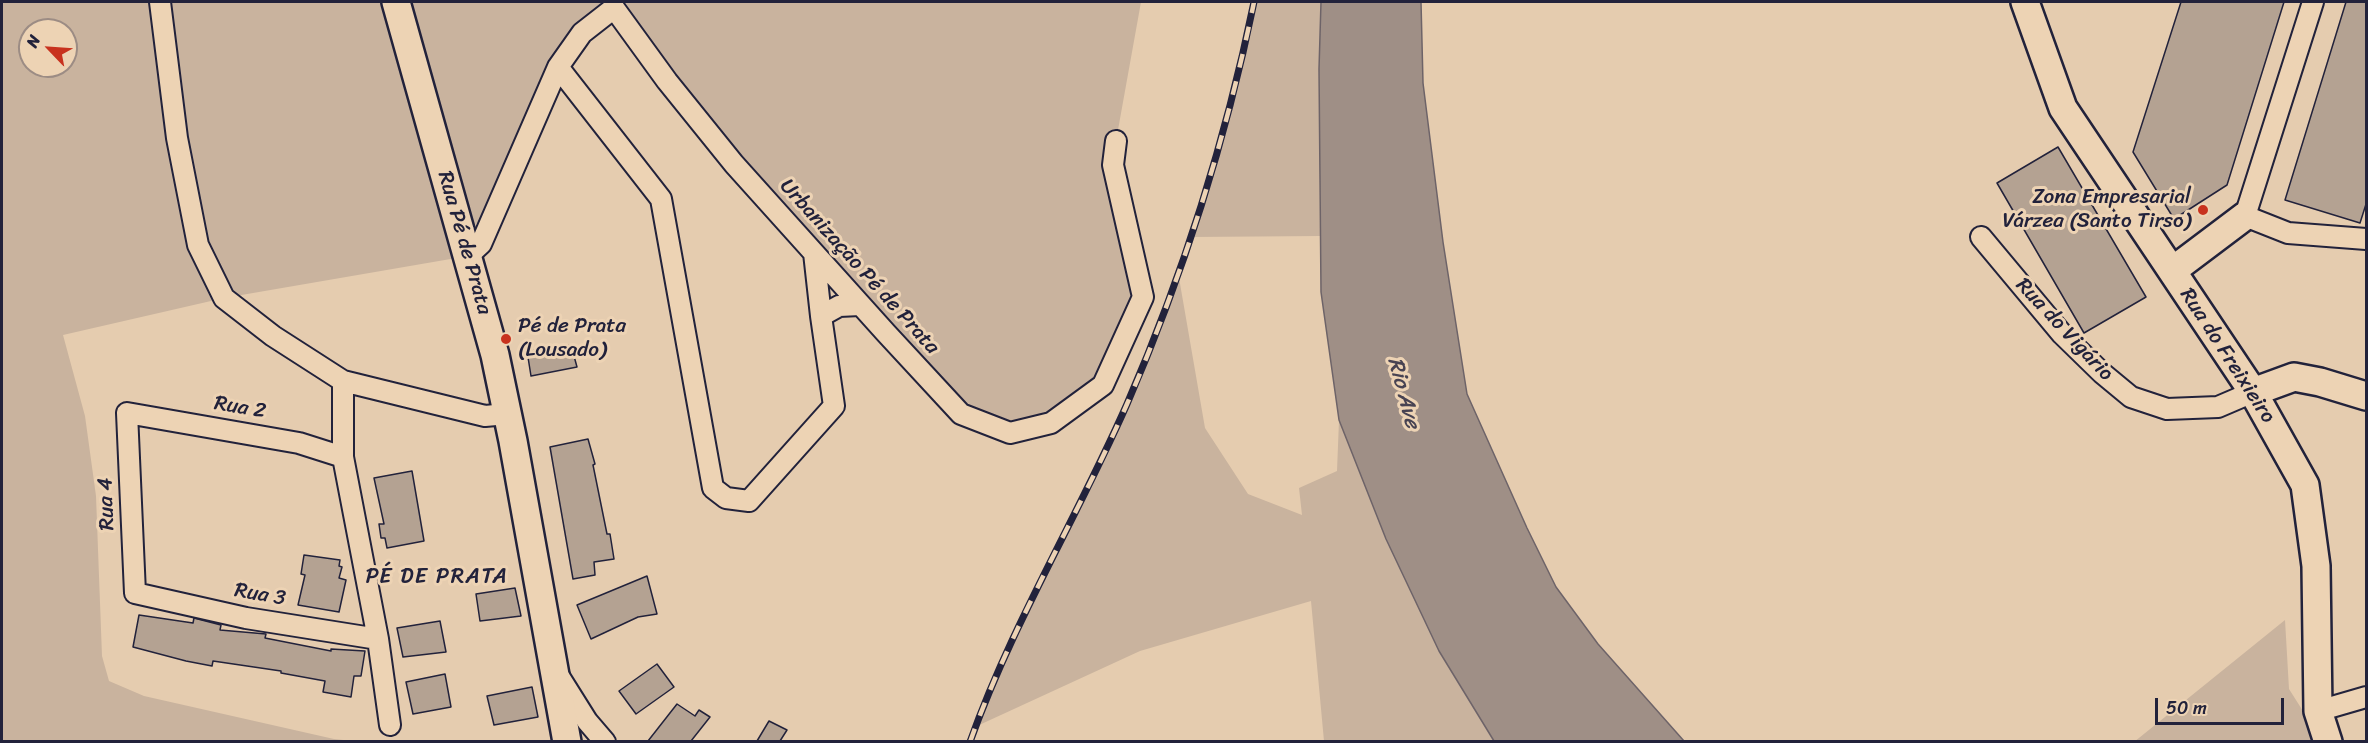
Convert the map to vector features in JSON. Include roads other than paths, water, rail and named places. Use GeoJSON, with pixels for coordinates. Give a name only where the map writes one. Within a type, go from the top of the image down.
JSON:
{"type":"FeatureCollection","features":[{"type":"Feature","properties":{"kind":"street"},"geometry":{"type":"LineString","coordinates":[[160,2],[177,138],[198,245],[224,298],[273,336],[343,381],[485,416],[507,414]]}},
{"type":"Feature","properties":{"kind":"street","name":"Rua Pé de Prata"},"geometry":{"type":"LineString","coordinates":[[396,2],[494,351],[567,741]]}},
{"type":"Feature","properties":{"kind":"street","name":"Rua do Freixieiro"},"geometry":{"type":"LineString","coordinates":[[2025,2],[2063,108],[2253,392],[2306,485],[2316,566],[2318,711],[2328,741]]}},
{"type":"Feature","properties":{"kind":"street"},"geometry":{"type":"LineString","coordinates":[[2172,271],[2245,216],[2313,2]]}},
{"type":"Feature","properties":{"kind":"street","name":"Urbanização Pé de Prata"},"geometry":{"type":"LineString","coordinates":[[468,256],[481,244],[558,67],[582,33],[614,8],[667,81],[734,164],[961,414],[1010,433],[1051,423],[1103,385],[1143,297],[1113,165],[1116,141]]}},
{"type":"Feature","properties":{"kind":"street"},"geometry":{"type":"LineString","coordinates":[[558,67],[661,199],[713,488],[726,498],[749,501],[834,406],[820,316],[814,253]]}},
{"type":"Feature","properties":{"kind":"street"},"geometry":{"type":"LineString","coordinates":[[461,231],[470,228],[497,207]]}},
{"type":"Feature","properties":{"kind":"street"},"geometry":{"type":"LineString","coordinates":[[2245,216],[2288,233],[2367,239]]}},
{"type":"Feature","properties":{"kind":"street","name":"Rua do Vigário"},"geometry":{"type":"LineString","coordinates":[[1982,237],[2062,334],[2102,373],[2131,397],[2167,409],[2218,407],[2294,377],[2367,396]]}},
{"type":"Feature","properties":{"kind":"street"},"geometry":{"type":"LineString","coordinates":[[820,316],[839,306],[860,305]]}},
{"type":"Feature","properties":{"kind":"street"},"geometry":{"type":"LineString","coordinates":[[343,381],[343,457],[378,639],[390,725]]}},
{"type":"Feature","properties":{"kind":"street","name":"Rua 2"},"geometry":{"type":"LineString","coordinates":[[128,413],[298,443],[343,457]]}},
{"type":"Feature","properties":{"kind":"street","name":"Rua 4"},"geometry":{"type":"LineString","coordinates":[[128,413],[135,593]]}},
{"type":"Feature","properties":{"kind":"street","name":"Rua 3"},"geometry":{"type":"LineString","coordinates":[[135,593],[246,618],[378,639]]}},
{"type":"Feature","properties":{"kind":"street","name":"Rua Pé de Prata"},"geometry":{"type":"LineString","coordinates":[[553,665],[587,721],[605,741]]}},
{"type":"Feature","properties":{"kind":"street"},"geometry":{"type":"LineString","coordinates":[[2318,711],[2367,697]]}},
{"type":"Feature","properties":{"kind":"water","name":"Rio Ave"},"geometry":{"type":"Polygon","coordinates":[[[1321,2],[1421,2],[1423,83],[1443,242],[1467,394],[1556,587],[1598,644],[1684,741],[1494,741],[1439,651],[1386,539],[1339,420],[1321,292],[1319,69],[1321,2]]]}},
{"type":"Feature","properties":{"kind":"railway"},"geometry":{"type":"LineString","coordinates":[[970,742],[1005,655],[1108,446],[1167,306],[1216,155],[1254,2]]}},
{"type":"Feature","properties":{"kind":"place","name":"Zona Empresarial Várzea (Santo Tirso)"},"geometry":{"type":"Point","coordinates":[2203,210]}},
{"type":"Feature","properties":{"kind":"place","name":"Pé de Prata (Lousado)"},"geometry":{"type":"Point","coordinates":[506,339]}},
{"type":"Feature","properties":{"kind":"district","name":"PÉ DE PRATA"},"geometry":{"type":"Point","coordinates":[437,577]}}]}
